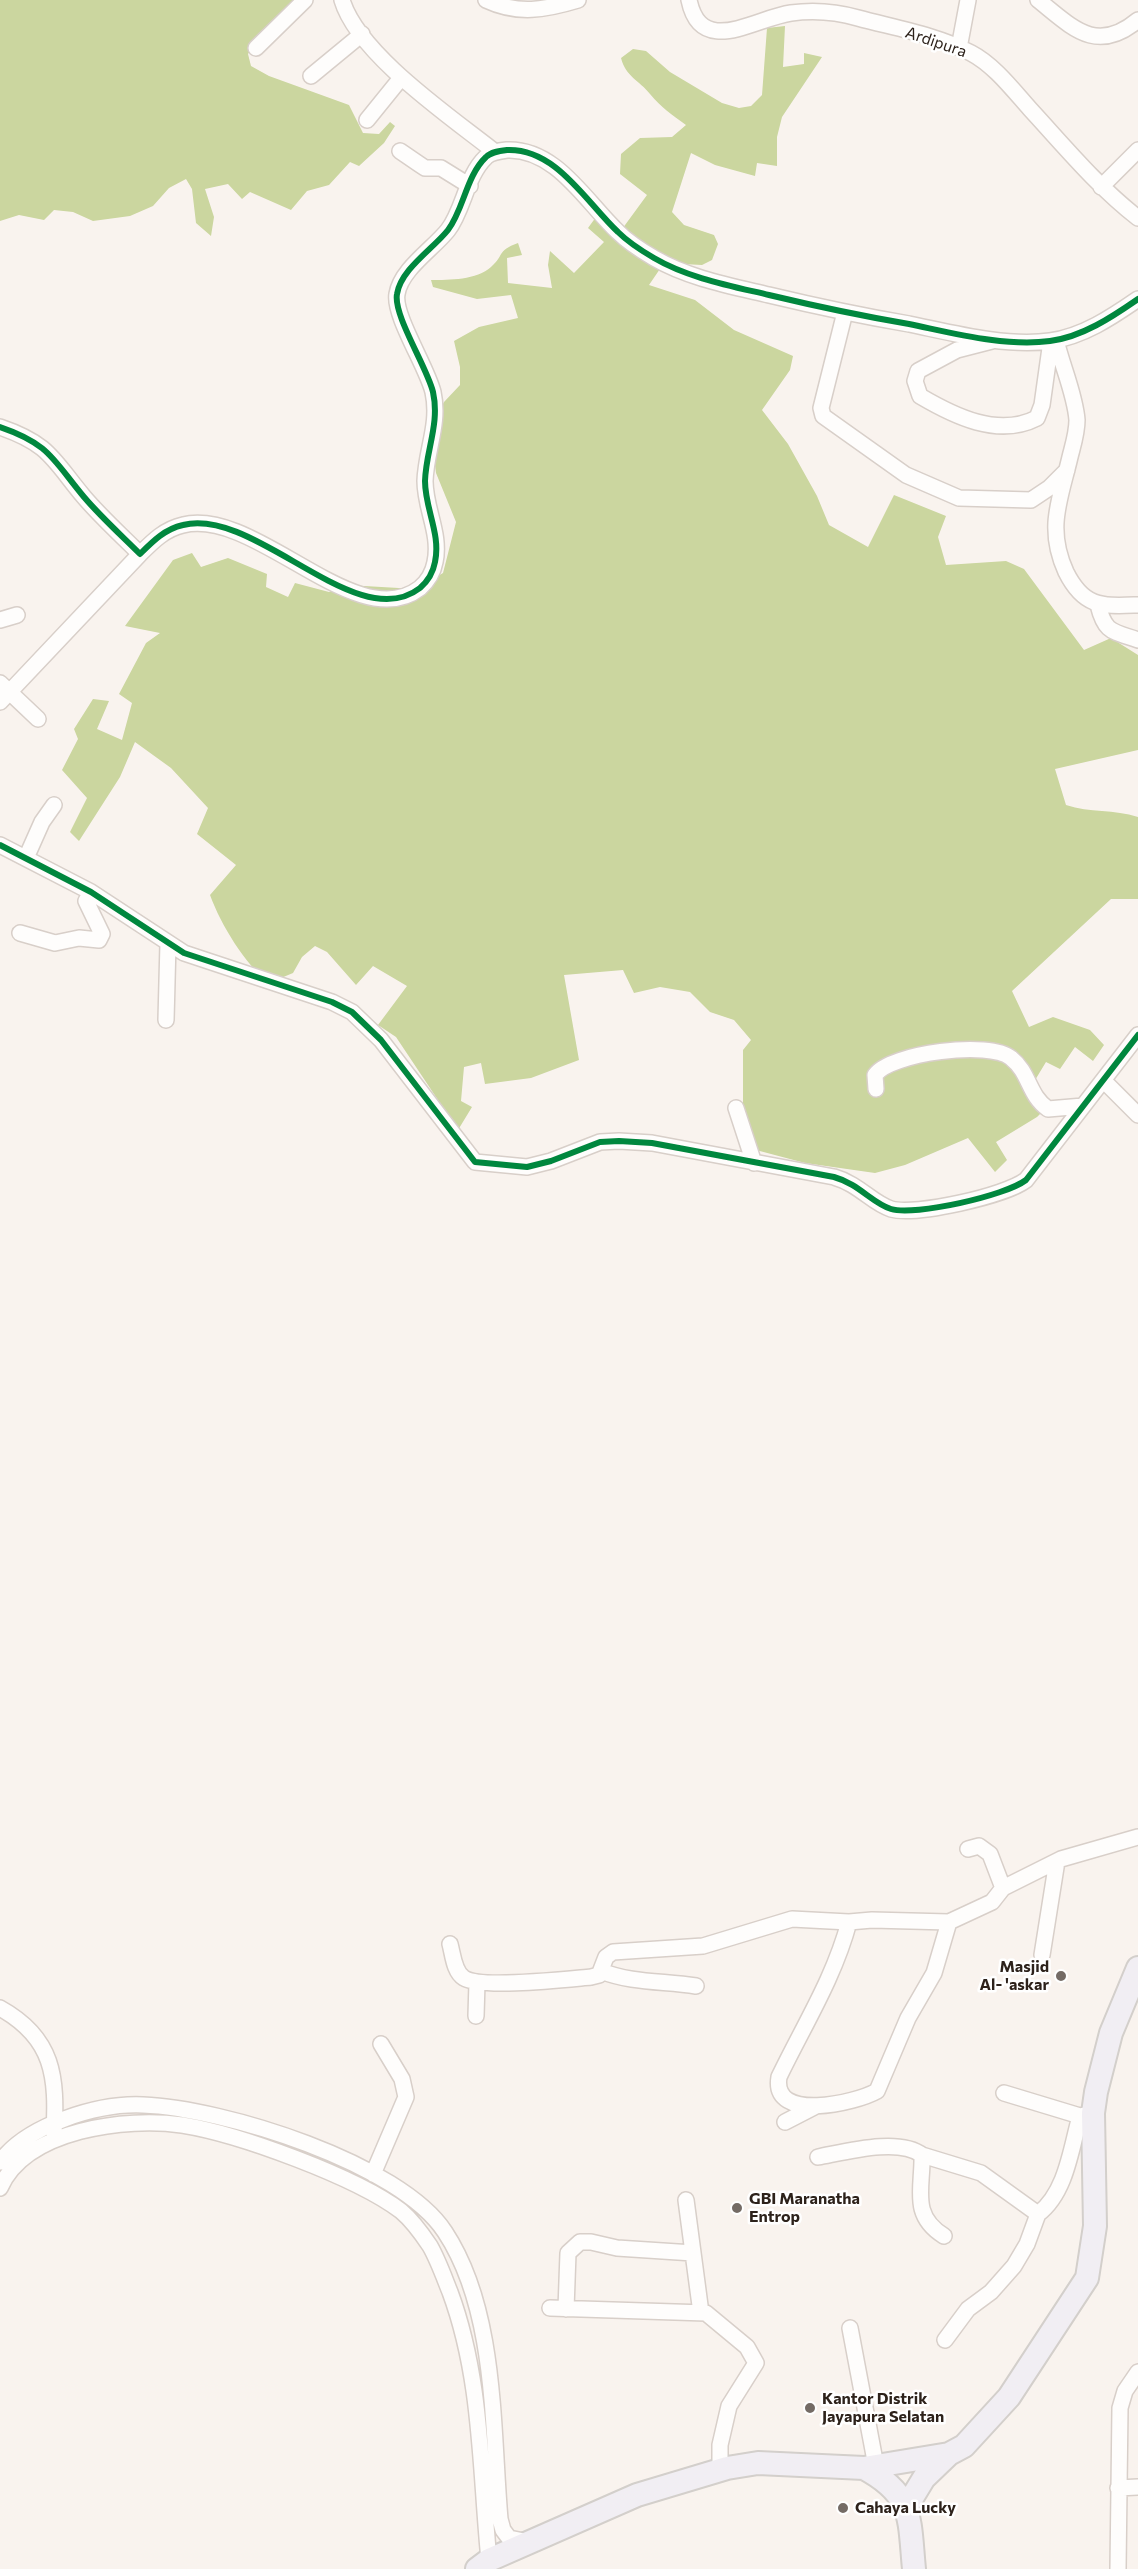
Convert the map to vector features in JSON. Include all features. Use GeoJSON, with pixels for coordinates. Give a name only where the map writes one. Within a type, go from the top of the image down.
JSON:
{"type":"FeatureCollection","features":[{"type":"Feature","properties":{"kind":"highway"},"geometry":{"type":"LineString","coordinates":[[907,2506],[924,2478],[949,2454],[964,2446],[1010,2397],[1087,2278],[1096,2205],[1086,2114],[1111,2033],[1138,1968]]}},
{"type":"Feature","properties":{"kind":"highway"},"geometry":{"type":"LineString","coordinates":[[483,2565],[637,2495],[720,2470],[758,2463],[870,2467],[949,2454]]}},
{"type":"Feature","properties":{"kind":"highway"},"geometry":{"type":"LineString","coordinates":[[870,2467],[907,2506],[914,2569]]}},
{"type":"Feature","properties":{"kind":"street"},"geometry":{"type":"LineString","coordinates":[[256,48],[305,0]]}},
{"type":"Feature","properties":{"kind":"street"},"geometry":{"type":"LineString","coordinates":[[342,0],[346,12],[362,34],[400,78],[495,152]]}},
{"type":"Feature","properties":{"kind":"street"},"geometry":{"type":"LineString","coordinates":[[486,0],[519,11],[540,10],[578,0]]}},
{"type":"Feature","properties":{"kind":"street","name":"Ardipura"},"geometry":{"type":"LineString","coordinates":[[689,0],[691,10],[699,23],[710,31],[722,33],[792,13],[819,12],[842,14],[959,48],[983,60],[1101,187],[1138,218]]}},
{"type":"Feature","properties":{"kind":"street"},"geometry":{"type":"LineString","coordinates":[[959,48],[968,0]]}},
{"type":"Feature","properties":{"kind":"street"},"geometry":{"type":"LineString","coordinates":[[1038,0],[1083,34],[1095,38],[1124,31],[1138,20]]}},
{"type":"Feature","properties":{"kind":"street"},"geometry":{"type":"LineString","coordinates":[[311,76],[362,34]]}},
{"type":"Feature","properties":{"kind":"street"},"geometry":{"type":"LineString","coordinates":[[367,120],[400,78]]}},
{"type":"Feature","properties":{"kind":"street"},"geometry":{"type":"LineString","coordinates":[[38,719],[3,692],[140,554],[160,535],[173,528],[199,523],[238,533],[339,586],[374,599],[412,593],[423,585],[431,575],[437,549],[425,482],[433,442],[435,403],[431,384],[401,316],[396,297],[403,280],[457,217],[470,186],[487,156],[495,152],[521,150],[543,158],[575,186],[621,235],[656,260],[737,288],[845,312],[998,339],[1053,341],[1101,322],[1138,299]]}},
{"type":"Feature","properties":{"kind":"street"},"geometry":{"type":"LineString","coordinates":[[1101,187],[1138,150]]}},
{"type":"Feature","properties":{"kind":"street"},"geometry":{"type":"LineString","coordinates":[[400,151],[425,168],[441,168],[470,186]]}},
{"type":"Feature","properties":{"kind":"street"},"geometry":{"type":"LineString","coordinates":[[845,312],[821,408],[823,416],[846,433],[906,475],[959,498],[1031,500],[1049,488],[1067,470]]}},
{"type":"Feature","properties":{"kind":"street"},"geometry":{"type":"LineString","coordinates":[[998,339],[957,350],[918,371],[915,381],[920,396],[968,421],[1007,426],[1026,423],[1037,418],[1042,405],[1053,341]]}},
{"type":"Feature","properties":{"kind":"street"},"geometry":{"type":"LineString","coordinates":[[1053,341],[1077,420],[1054,526],[1056,549],[1079,592],[1098,605],[1138,605]]}},
{"type":"Feature","properties":{"kind":"street"},"geometry":{"type":"LineString","coordinates":[[0,427],[28,437],[43,447],[96,510],[140,554]]}},
{"type":"Feature","properties":{"kind":"street"},"geometry":{"type":"LineString","coordinates":[[1098,605],[1102,620],[1108,630],[1138,640]]}},
{"type":"Feature","properties":{"kind":"street"},"geometry":{"type":"LineString","coordinates":[[0,620],[17,615]]}},
{"type":"Feature","properties":{"kind":"street"},"geometry":{"type":"LineString","coordinates":[[26,858],[42,822],[54,805]]}},
{"type":"Feature","properties":{"kind":"street"},"geometry":{"type":"LineString","coordinates":[[0,845],[91,892],[184,953],[352,1011],[381,1040],[475,1162],[527,1167],[551,1161],[600,1142],[652,1143],[851,1182],[892,1209],[927,1209],[1016,1188],[1039,1166],[1138,1035]]}},
{"type":"Feature","properties":{"kind":"street"},"geometry":{"type":"LineString","coordinates":[[20,933],[55,943],[80,938],[99,940],[102,934],[100,927],[86,901],[91,892]]}},
{"type":"Feature","properties":{"kind":"street"},"geometry":{"type":"LineString","coordinates":[[166,1020],[168,943]]}},
{"type":"Feature","properties":{"kind":"street"},"geometry":{"type":"LineString","coordinates":[[876,1089],[875,1075],[879,1068],[890,1063],[927,1054],[997,1050],[1010,1056],[1023,1069],[1032,1093],[1038,1102],[1048,1109],[1083,1106]]}},
{"type":"Feature","properties":{"kind":"street"},"geometry":{"type":"LineString","coordinates":[[1104,1081],[1138,1116]]}},
{"type":"Feature","properties":{"kind":"street"},"geometry":{"type":"LineString","coordinates":[[736,1108],[754,1163]]}},
{"type":"Feature","properties":{"kind":"street"},"geometry":{"type":"LineString","coordinates":[[450,1944],[458,1973],[466,1980],[477,1982],[563,1980],[591,1977],[602,1971],[606,1957],[613,1952],[703,1946],[792,1919],[849,1922],[872,1920],[949,1922],[992,1902],[1003,1888],[1057,1861],[1138,1837]]}},
{"type":"Feature","properties":{"kind":"street"},"geometry":{"type":"LineString","coordinates":[[968,1849],[979,1846],[990,1854],[1003,1888]]}},
{"type":"Feature","properties":{"kind":"street"},"geometry":{"type":"LineString","coordinates":[[1042,1955],[1057,1861]]}},
{"type":"Feature","properties":{"kind":"street"},"geometry":{"type":"LineString","coordinates":[[849,1922],[840,1952],[818,2004],[779,2077],[779,2090],[782,2095],[802,2106],[854,2100],[877,2091],[908,2018],[934,1973],[949,1922]]}},
{"type":"Feature","properties":{"kind":"street"},"geometry":{"type":"LineString","coordinates":[[602,1971],[628,1979],[696,1986]]}},
{"type":"Feature","properties":{"kind":"street"},"geometry":{"type":"LineString","coordinates":[[476,2016],[477,1982]]}},
{"type":"Feature","properties":{"kind":"street"},"geometry":{"type":"LineString","coordinates":[[0,2008],[18,2018],[38,2037],[48,2057],[55,2080],[54,2141]]}},
{"type":"Feature","properties":{"kind":"street"},"geometry":{"type":"LineString","coordinates":[[373,2174],[406,2097],[402,2079],[381,2044]]}},
{"type":"Feature","properties":{"kind":"street"},"geometry":{"type":"LineString","coordinates":[[945,2340],[968,2309],[992,2292],[1014,2266],[1027,2244],[1038,2214],[1048,2206],[1056,2194],[1086,2114],[1004,2093]]}},
{"type":"Feature","properties":{"kind":"street"},"geometry":{"type":"LineString","coordinates":[[0,2162],[10,2149],[55,2124],[121,2106],[175,2108],[243,2123],[284,2136],[373,2174],[403,2190],[445,2231],[458,2256],[475,2304],[484,2342],[491,2389],[495,2469],[503,2530],[509,2538],[530,2542]]}},
{"type":"Feature","properties":{"kind":"street"},"geometry":{"type":"LineString","coordinates":[[785,2122],[816,2106]]}},
{"type":"Feature","properties":{"kind":"street"},"geometry":{"type":"LineString","coordinates":[[0,2188],[26,2155],[72,2133],[146,2123],[181,2125],[216,2132],[316,2167],[401,2211],[432,2249],[460,2320],[472,2363],[483,2565]]}},
{"type":"Feature","properties":{"kind":"street"},"geometry":{"type":"LineString","coordinates":[[818,2157],[883,2146],[904,2147],[922,2155],[981,2173],[1038,2214]]}},
{"type":"Feature","properties":{"kind":"street"},"geometry":{"type":"LineString","coordinates":[[922,2155],[919,2198],[930,2228],[944,2236]]}},
{"type":"Feature","properties":{"kind":"street"},"geometry":{"type":"LineString","coordinates":[[686,2200],[701,2313]]}},
{"type":"Feature","properties":{"kind":"street"},"geometry":{"type":"LineString","coordinates":[[566,2308],[568,2253],[580,2242],[617,2248],[693,2253]]}},
{"type":"Feature","properties":{"kind":"street"},"geometry":{"type":"LineString","coordinates":[[550,2308],[710,2315],[756,2359],[755,2367],[729,2406],[720,2445],[720,2470]]}},
{"type":"Feature","properties":{"kind":"street"},"geometry":{"type":"LineString","coordinates":[[850,2328],[870,2467]]}},
{"type":"Feature","properties":{"kind":"street"},"geometry":{"type":"LineString","coordinates":[[1118,2569],[1120,2408],[1132,2391],[1138,2372]]}},
{"type":"Feature","properties":{"kind":"street"},"geometry":{"type":"LineString","coordinates":[[1118,2488],[1138,2487]]}},
{"type":"Feature","properties":{"kind":"green space"},"geometry":{"type":"Polygon","coordinates":[[[0,0],[296,0],[265,29],[248,54],[251,66],[269,76],[349,105],[363,133],[379,134],[390,122],[395,126],[384,143],[359,166],[350,162],[329,185],[307,191],[291,210],[250,192],[242,199],[228,184],[205,189],[214,217],[211,236],[196,223],[192,189],[186,179],[169,188],[153,206],[130,216],[93,221],[73,212],[54,210],[44,220],[19,215],[0,221],[0,0]]]}},
{"type":"Feature","properties":{"kind":"green space"},"geometry":{"type":"Polygon","coordinates":[[[785,26],[783,67],[804,64],[804,53],[822,57],[782,117],[777,137],[777,166],[757,163],[755,176],[715,165],[691,153],[672,212],[684,225],[714,235],[718,244],[712,260],[702,265],[664,263],[649,285],[695,300],[734,330],[793,356],[790,370],[762,410],[788,444],[817,496],[829,525],[868,547],[894,495],[946,516],[938,537],[946,565],[1006,561],[1024,569],[1084,650],[1111,638],[1138,655],[1138,750],[1055,769],[1066,805],[1138,817],[1138,899],[1111,899],[1012,991],[1029,1027],[1053,1017],[1090,1030],[1104,1045],[1093,1061],[1075,1047],[1060,1069],[1046,1062],[1026,1095],[1044,1110],[1037,1117],[996,1142],[1007,1160],[995,1172],[968,1138],[905,1165],[875,1173],[805,1163],[756,1150],[743,1115],[743,1050],[751,1040],[734,1020],[710,1012],[690,992],[660,987],[634,993],[623,970],[564,975],[579,1060],[531,1078],[485,1084],[481,1063],[464,1067],[461,1101],[472,1107],[458,1130],[396,1037],[378,1025],[407,986],[373,966],[356,985],[327,952],[315,946],[302,957],[293,973],[269,983],[243,955],[220,919],[210,895],[236,865],[197,834],[208,808],[171,768],[135,742],[120,777],[79,841],[70,832],[87,798],[62,770],[78,739],[74,729],[93,699],[109,701],[97,729],[122,740],[132,703],[119,694],[146,643],[160,633],[125,626],[173,560],[192,553],[201,567],[228,558],[267,574],[266,587],[288,597],[295,583],[329,592],[347,585],[416,589],[443,573],[456,522],[436,473],[430,427],[444,402],[460,385],[460,367],[454,341],[479,327],[518,318],[511,295],[477,299],[433,287],[431,280],[478,275],[491,267],[506,248],[518,243],[522,255],[507,258],[508,283],[552,288],[548,265],[550,251],[574,273],[604,242],[588,228],[596,217],[617,236],[647,195],[620,174],[621,154],[640,138],[672,137],[686,125],[663,107],[629,74],[621,58],[633,49],[646,51],[670,72],[722,103],[739,108],[751,106],[762,95],[767,28],[785,26]]]}},
{"type":"Feature","properties":{"kind":"cycle path"},"geometry":{"type":"LineString","coordinates":[[0,427],[30,440],[49,455],[104,519],[140,554],[171,529],[183,525],[212,525],[242,534],[337,585],[367,596],[395,599],[420,588],[428,580],[436,552],[425,481],[434,426],[435,404],[430,381],[400,315],[397,294],[411,268],[448,230],[479,165],[490,154],[498,151],[525,152],[555,167],[582,192],[622,236],[667,265],[710,281],[839,311],[997,341],[1033,342],[1062,339],[1085,331],[1138,299]]}},
{"type":"Feature","properties":{"kind":"cycle path"},"geometry":{"type":"LineString","coordinates":[[0,845],[91,892],[184,953],[332,1002],[352,1012],[381,1040],[475,1162],[527,1167],[551,1161],[600,1142],[652,1143],[834,1177],[851,1184],[891,1209],[919,1210],[960,1203],[999,1192],[1026,1180],[1138,1035]]}},
{"type":"Feature","properties":{"kind":"place","name":"Masjid Al- 'askar"},"geometry":{"type":"Point","coordinates":[1061,1976]}},
{"type":"Feature","properties":{"kind":"place","name":"GBI Maranatha Entrop"},"geometry":{"type":"Point","coordinates":[737,2208]}},
{"type":"Feature","properties":{"kind":"place","name":"Kantor Distrik Jayapura Selatan"},"geometry":{"type":"Point","coordinates":[810,2408]}},
{"type":"Feature","properties":{"kind":"place","name":"Cahaya Lucky"},"geometry":{"type":"Point","coordinates":[843,2508]}}]}
